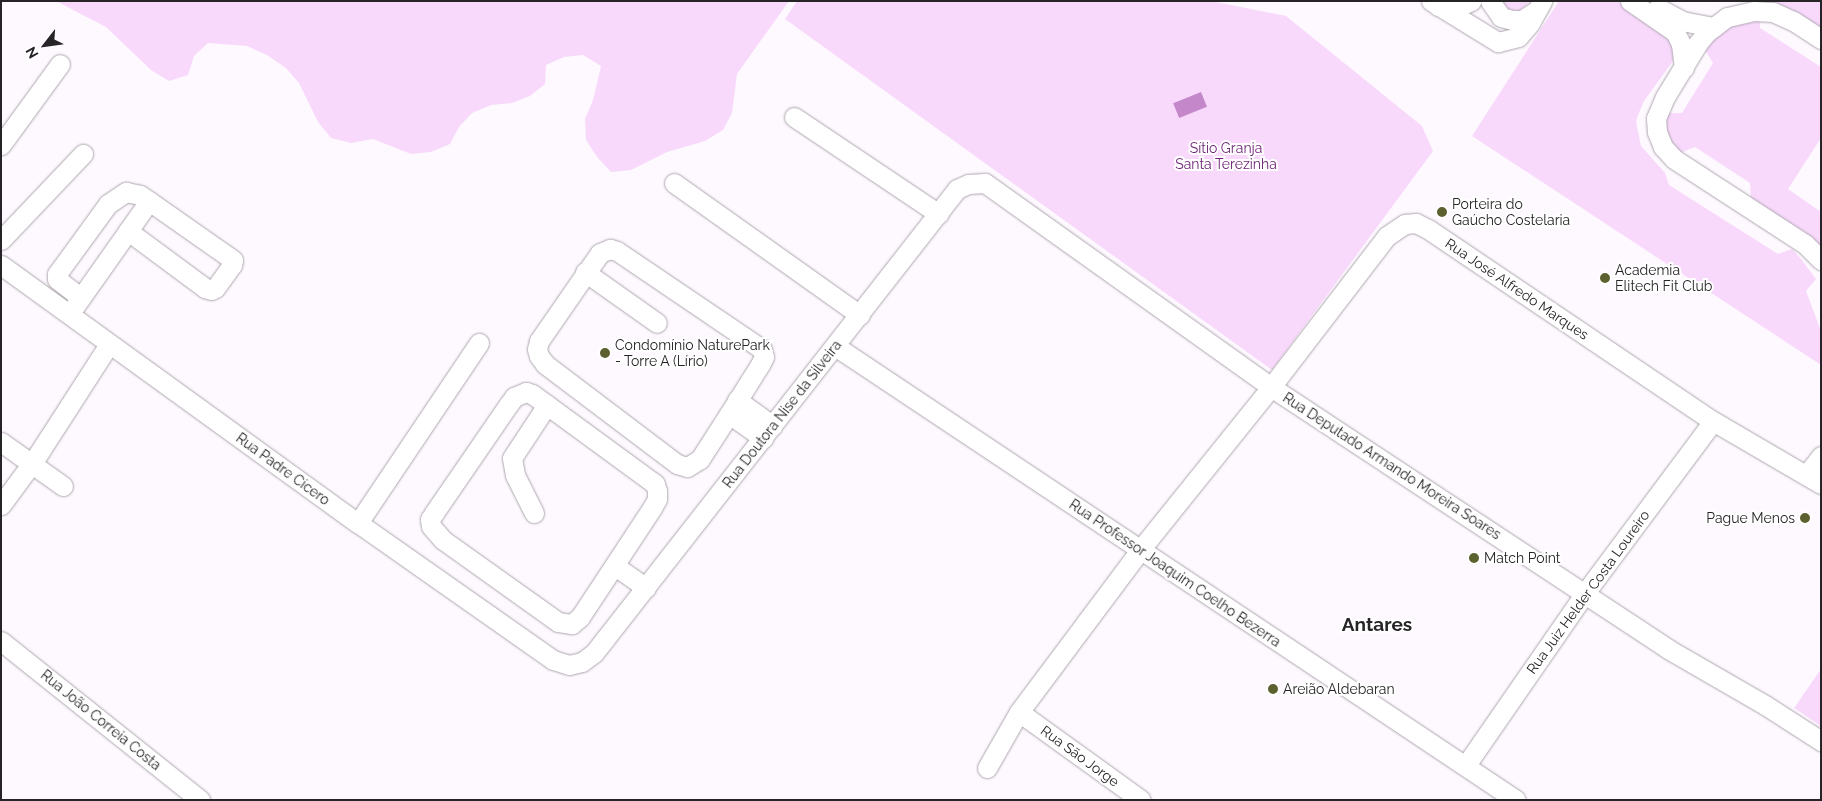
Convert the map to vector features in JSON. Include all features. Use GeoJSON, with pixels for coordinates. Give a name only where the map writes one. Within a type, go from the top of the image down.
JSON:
{"type":"FeatureCollection","features":[{"type":"Feature","properties":{"kind":"street"},"geometry":{"type":"LineString","coordinates":[[1434,4],[1456,8],[1471,1]]}},
{"type":"Feature","properties":{"kind":"street"},"geometry":{"type":"LineString","coordinates":[[1490,1],[1501,17],[1512,20],[1522,20],[1539,6]]}},
{"type":"Feature","properties":{"kind":"street"},"geometry":{"type":"LineString","coordinates":[[1630,1],[1675,32],[1681,44],[1684,68]]}},
{"type":"Feature","properties":{"kind":"street"},"geometry":{"type":"LineString","coordinates":[[1646,1],[1682,21],[1720,22],[1754,11],[1773,12],[1793,21],[1821,39]]}},
{"type":"Feature","properties":{"kind":"street"},"geometry":{"type":"LineString","coordinates":[[1666,1],[1686,14],[1720,22]]}},
{"type":"Feature","properties":{"kind":"street"},"geometry":{"type":"LineString","coordinates":[[1434,4],[1498,42],[1518,37],[1530,23],[1539,6]]}},
{"type":"Feature","properties":{"kind":"street"},"geometry":{"type":"LineString","coordinates":[[1720,22],[1698,43],[1665,97],[1656,118],[1657,132],[1663,147],[1674,159],[1805,244],[1821,260]]}},
{"type":"Feature","properties":{"kind":"street"},"geometry":{"type":"LineString","coordinates":[[1,145],[60,64]]}},
{"type":"Feature","properties":{"kind":"street"},"geometry":{"type":"LineString","coordinates":[[794,117],[939,214]]}},
{"type":"Feature","properties":{"kind":"street"},"geometry":{"type":"LineString","coordinates":[[1,240],[82,154]]}},
{"type":"Feature","properties":{"kind":"street"},"geometry":{"type":"LineString","coordinates":[[674,183],[860,315]]}},
{"type":"Feature","properties":{"kind":"street","name":"Rua Doutora Nise da Silveira"},"geometry":{"type":"LineString","coordinates":[[569,665],[582,662],[594,653],[957,190],[968,184],[985,183],[999,192]]}},
{"type":"Feature","properties":{"kind":"street"},"geometry":{"type":"LineString","coordinates":[[80,297],[57,280],[57,274],[108,204],[126,192],[133,192],[149,201],[229,257],[232,265],[215,288],[211,290],[128,231]]}},
{"type":"Feature","properties":{"kind":"street","name":"Rua Deputado Armando Moreira Soares"},"geometry":{"type":"LineString","coordinates":[[999,192],[1271,387],[1668,649],[1766,705],[1821,741]]}},
{"type":"Feature","properties":{"kind":"street"},"geometry":{"type":"LineString","coordinates":[[68,314],[149,201]]}},
{"type":"Feature","properties":{"kind":"street","name":"Rua José Alfredo Marques"},"geometry":{"type":"LineString","coordinates":[[1271,387],[1387,236],[1405,224],[1416,223],[1428,229],[1713,421],[1814,479],[1821,456]]}},
{"type":"Feature","properties":{"kind":"street"},"geometry":{"type":"LineString","coordinates":[[610,249],[617,251],[762,349],[764,357],[733,407],[700,459],[688,467],[678,464],[545,364],[537,349],[539,341],[585,272],[600,253],[610,249]]}},
{"type":"Feature","properties":{"kind":"street","name":"Rua Padre Cícero"},"geometry":{"type":"LineString","coordinates":[[1,265],[358,523],[554,660],[569,665]]}},
{"type":"Feature","properties":{"kind":"street"},"geometry":{"type":"LineString","coordinates":[[585,272],[658,323]]}},
{"type":"Feature","properties":{"kind":"street"},"geometry":{"type":"LineString","coordinates":[[358,523],[479,343]]}},
{"type":"Feature","properties":{"kind":"street"},"geometry":{"type":"LineString","coordinates":[[1,505],[32,464],[109,344]]}},
{"type":"Feature","properties":{"kind":"street","name":"Rua Professor Joaquim Coelho Bezerra"},"geometry":{"type":"LineString","coordinates":[[835,346],[1516,800]]}},
{"type":"Feature","properties":{"kind":"street"},"geometry":{"type":"LineString","coordinates":[[987,768],[1019,712],[1140,550],[1271,387]]}},
{"type":"Feature","properties":{"kind":"street"},"geometry":{"type":"LineString","coordinates":[[526,392],[547,405],[655,484],[657,499],[580,617],[572,624],[565,625],[435,534],[430,520],[514,397],[526,392]]}},
{"type":"Feature","properties":{"kind":"street"},"geometry":{"type":"LineString","coordinates":[[534,513],[516,475],[512,458],[547,405]]}},
{"type":"Feature","properties":{"kind":"street"},"geometry":{"type":"LineString","coordinates":[[733,407],[768,432]]}},
{"type":"Feature","properties":{"kind":"street","name":"Rua Juiz Helder Costa Loureiro"},"geometry":{"type":"LineString","coordinates":[[1466,765],[1585,593],[1713,421]]}},
{"type":"Feature","properties":{"kind":"street"},"geometry":{"type":"LineString","coordinates":[[1,442],[62,486]]}},
{"type":"Feature","properties":{"kind":"street"},"geometry":{"type":"LineString","coordinates":[[615,566],[646,588]]}},
{"type":"Feature","properties":{"kind":"street","name":"Rua João Correia Costa"},"geometry":{"type":"LineString","coordinates":[[1,640],[200,800]]}},
{"type":"Feature","properties":{"kind":"street","name":"Rua São Jorge"},"geometry":{"type":"LineString","coordinates":[[1019,712],[1141,800]]}},
{"type":"Feature","properties":{"kind":"green space"},"geometry":{"type":"Polygon","coordinates":[[[56,1],[789,1],[737,74],[732,113],[723,130],[705,141],[667,152],[631,170],[611,172],[597,157],[586,140],[585,119],[593,100],[601,66],[583,55],[564,57],[546,65],[545,84],[530,96],[512,103],[491,105],[472,113],[459,127],[450,144],[431,152],[411,154],[373,139],[351,143],[331,138],[318,122],[299,83],[286,68],[267,55],[247,46],[208,43],[194,56],[188,75],[169,81],[151,70],[106,27],[56,1]]]}},
{"type":"Feature","properties":{"kind":"green space","name":"Sítio Granja Santa Terezinha"},"geometry":{"type":"Polygon","coordinates":[[[797,1],[1211,1],[1286,16],[1422,126],[1433,151],[1272,370],[785,19],[797,1]]]}},
{"type":"Feature","properties":{"kind":"green space"},"geometry":{"type":"Polygon","coordinates":[[[1499,1],[1531,1],[1519,11],[1508,10],[1499,1]]]}},
{"type":"Feature","properties":{"kind":"green space"},"geometry":{"type":"Polygon","coordinates":[[[1559,1],[1617,1],[1670,36],[1675,53],[1673,61],[1644,101],[1636,122],[1641,146],[1665,173],[1669,185],[1778,254],[1792,249],[1801,259],[1816,279],[1806,291],[1821,331],[1821,365],[1472,136],[1559,1]]]}},
{"type":"Feature","properties":{"kind":"green space"},"geometry":{"type":"Polygon","coordinates":[[[1766,1],[1821,1],[1821,30],[1786,7],[1766,1]]]}},
{"type":"Feature","properties":{"kind":"green space"},"geometry":{"type":"Polygon","coordinates":[[[1760,18],[1760,28],[1821,67],[1821,138],[1788,189],[1821,212],[1821,248],[1751,200],[1750,183],[1695,147],[1680,153],[1671,143],[1667,134],[1666,113],[1682,113],[1713,63],[1705,50],[1712,38],[1724,27],[1760,18]]]}},
{"type":"Feature","properties":{"kind":"green space"},"geometry":{"type":"Polygon","coordinates":[[[1821,669],[1821,726],[1794,708],[1821,669]]]}},
{"type":"Feature","properties":{"kind":"shaded area"},"geometry":{"type":"Polygon","coordinates":[[[1201,92],[1207,107],[1179,118],[1173,103],[1201,92]]]}},
{"type":"Feature","properties":{"kind":"place","name":"Porteira do Gaúcho Costelaria"},"geometry":{"type":"Point","coordinates":[1442,212]}},
{"type":"Feature","properties":{"kind":"place","name":"Academia Elitech Fit Club"},"geometry":{"type":"Point","coordinates":[1605,278]}},
{"type":"Feature","properties":{"kind":"place","name":"Condomínio NaturePark - Torre A (Lírio)"},"geometry":{"type":"Point","coordinates":[605,353]}},
{"type":"Feature","properties":{"kind":"place","name":"Pague Menos"},"geometry":{"type":"Point","coordinates":[1805,518]}},
{"type":"Feature","properties":{"kind":"place","name":"Match Point"},"geometry":{"type":"Point","coordinates":[1474,558]}},
{"type":"Feature","properties":{"kind":"place","name":"Areião Aldebaran"},"geometry":{"type":"Point","coordinates":[1273,689]}},
{"type":"Feature","properties":{"kind":"district","name":"Antares"},"geometry":{"type":"Point","coordinates":[1377,625]}}]}
